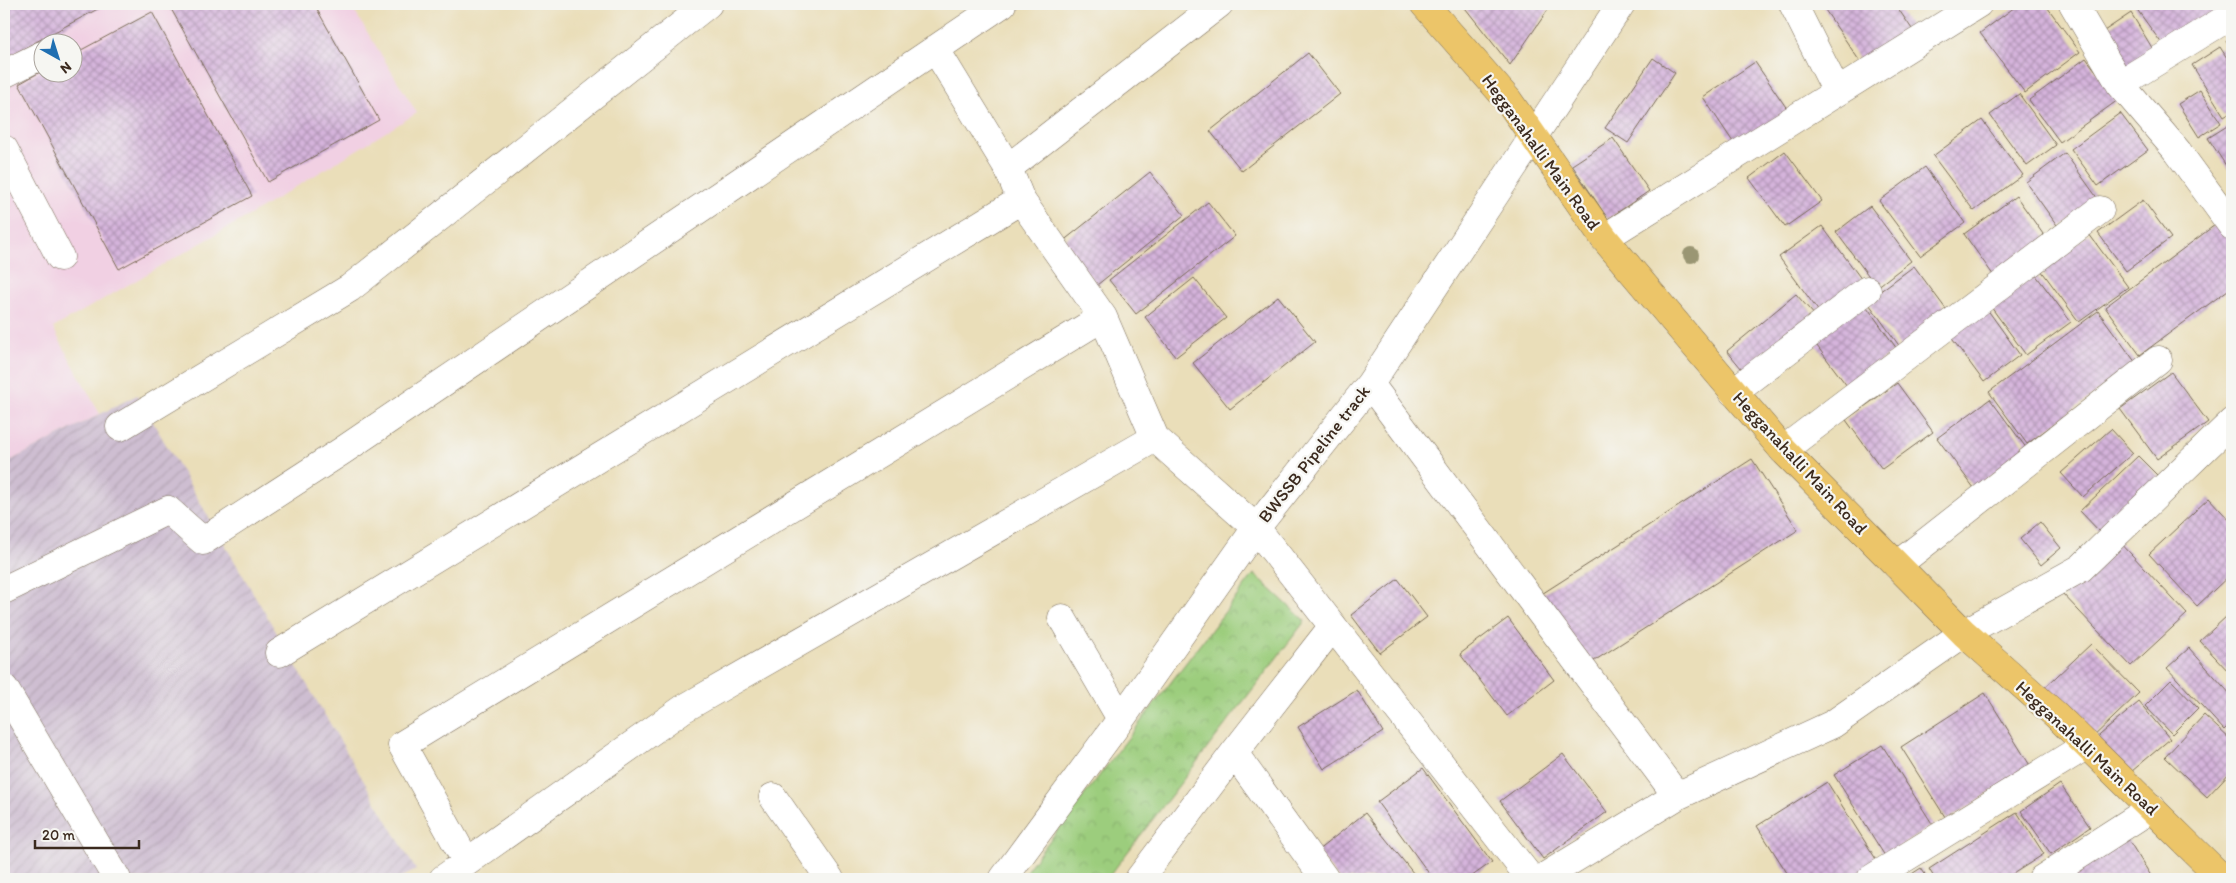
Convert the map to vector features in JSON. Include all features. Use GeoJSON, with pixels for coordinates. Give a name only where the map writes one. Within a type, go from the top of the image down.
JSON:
{"type":"FeatureCollection","features":[{"type":"Feature","properties":{"kind":"main road","name":"Hegganahalli Main Road"},"geometry":{"type":"LineString","coordinates":[[1424,4],[1508,100],[1604,238],[1783,450],[1964,633],[2087,746],[2223,879]]}},
{"type":"Feature","properties":{"kind":"street"},"geometry":{"type":"LineString","coordinates":[[120,427],[350,288],[708,4]]}},
{"type":"Feature","properties":{"kind":"street"},"geometry":{"type":"LineString","coordinates":[[4,590],[168,510],[203,541],[350,446],[1002,4]]}},
{"type":"Feature","properties":{"kind":"street"},"geometry":{"type":"LineString","coordinates":[[1008,168],[1219,4]]}},
{"type":"Feature","properties":{"kind":"street"},"geometry":{"type":"LineString","coordinates":[[1533,135],[1621,4]]}},
{"type":"Feature","properties":{"kind":"street"},"geometry":{"type":"LineString","coordinates":[[1793,4],[1837,92]]}},
{"type":"Feature","properties":{"kind":"street"},"geometry":{"type":"LineString","coordinates":[[1604,238],[1978,4]]}},
{"type":"Feature","properties":{"kind":"street"},"geometry":{"type":"LineString","coordinates":[[2073,4],[2120,84],[2178,152],[2232,226]]}},
{"type":"Feature","properties":{"kind":"street"},"geometry":{"type":"LineString","coordinates":[[2120,84],[2232,15]]}},
{"type":"Feature","properties":{"kind":"street"},"geometry":{"type":"LineString","coordinates":[[936,50],[1008,168],[1021,200],[1103,317],[1155,438],[1256,528],[1121,719],[1003,879]]}},
{"type":"Feature","properties":{"kind":"street"},"geometry":{"type":"LineString","coordinates":[[4,74],[32,59]]}},
{"type":"Feature","properties":{"kind":"street","name":"BWSSB Pipeline track"},"geometry":{"type":"LineString","coordinates":[[1531,879],[1256,528],[1370,384],[1533,135]]}},
{"type":"Feature","properties":{"kind":"street"},"geometry":{"type":"LineString","coordinates":[[4,149],[60,257]]}},
{"type":"Feature","properties":{"kind":"street"},"geometry":{"type":"LineString","coordinates":[[279,653],[1021,200]]}},
{"type":"Feature","properties":{"kind":"street"},"geometry":{"type":"LineString","coordinates":[[1783,450],[2100,210]]}},
{"type":"Feature","properties":{"kind":"street"},"geometry":{"type":"LineString","coordinates":[[1733,392],[1867,290]]}},
{"type":"Feature","properties":{"kind":"street"},"geometry":{"type":"LineString","coordinates":[[466,861],[402,745],[1103,317]]}},
{"type":"Feature","properties":{"kind":"street"},"geometry":{"type":"LineString","coordinates":[[1897,565],[2158,360]]}},
{"type":"Feature","properties":{"kind":"street"},"geometry":{"type":"LineString","coordinates":[[1370,384],[1677,796]]}},
{"type":"Feature","properties":{"kind":"street"},"geometry":{"type":"LineString","coordinates":[[1541,879],[1677,796],[1833,724],[1964,633],[2081,568],[2232,422]]}},
{"type":"Feature","properties":{"kind":"street"},"geometry":{"type":"LineString","coordinates":[[443,879],[682,709],[1155,438]]}},
{"type":"Feature","properties":{"kind":"street"},"geometry":{"type":"LineString","coordinates":[[1062,618],[1121,719]]}},
{"type":"Feature","properties":{"kind":"street"},"geometry":{"type":"LineString","coordinates":[[1139,879],[1333,626]]}},
{"type":"Feature","properties":{"kind":"street"},"geometry":{"type":"LineString","coordinates":[[4,688],[117,879]]}},
{"type":"Feature","properties":{"kind":"street"},"geometry":{"type":"LineString","coordinates":[[1871,879],[2087,746]]}},
{"type":"Feature","properties":{"kind":"street"},"geometry":{"type":"LineString","coordinates":[[1234,753],[1325,879]]}},
{"type":"Feature","properties":{"kind":"street"},"geometry":{"type":"LineString","coordinates":[[773,797],[830,879]]}},
{"type":"Feature","properties":{"kind":"street"},"geometry":{"type":"LineString","coordinates":[[2042,879],[2152,808]]}},
{"type":"Feature","properties":{"kind":"shaded area"},"geometry":{"type":"Polygon","coordinates":[[[4,4],[350,4],[417,113],[250,215],[53,328],[100,414],[4,464],[4,4]]]}},
{"type":"Feature","properties":{"kind":"shaded area"},"geometry":{"type":"Polygon","coordinates":[[[137,395],[416,870],[398,879],[4,879],[4,464],[137,395]]]}},
{"type":"Feature","properties":{"kind":"green space"},"geometry":{"type":"Polygon","coordinates":[[[1254,574],[1305,621],[1107,879],[1020,879],[1254,574]]]}},
{"type":"Feature","properties":{"kind":"building"},"geometry":{"type":"Polygon","coordinates":[[[4,4],[107,4],[55,32],[32,32],[32,44],[6,58],[4,55],[4,4]]]}},
{"type":"Feature","properties":{"kind":"building"},"geometry":{"type":"Polygon","coordinates":[[[176,4],[314,4],[379,120],[268,182],[170,7],[176,4]]]}},
{"type":"Feature","properties":{"kind":"building"},"geometry":{"type":"Polygon","coordinates":[[[1462,4],[1552,4],[1510,65],[1462,4]]]}},
{"type":"Feature","properties":{"kind":"building"},"geometry":{"type":"Polygon","coordinates":[[[1821,4],[1895,4],[1914,32],[1863,66],[1821,4]]]}},
{"type":"Feature","properties":{"kind":"building"},"geometry":{"type":"Polygon","coordinates":[[[2019,4],[2045,4],[2080,52],[2025,93],[1980,33],[2019,4]]]}},
{"type":"Feature","properties":{"kind":"building"},"geometry":{"type":"Polygon","coordinates":[[[2133,4],[2181,4],[2182,6],[2185,4],[2227,4],[2165,48],[2133,4]]]}},
{"type":"Feature","properties":{"kind":"building"},"geometry":{"type":"Polygon","coordinates":[[[152,12],[252,196],[119,269],[19,84],[32,77],[32,82],[82,82],[82,50],[152,12]]]}},
{"type":"Feature","properties":{"kind":"building"},"geometry":{"type":"Polygon","coordinates":[[[2131,13],[2154,51],[2127,68],[2104,31],[2131,13]]]}},
{"type":"Feature","properties":{"kind":"building"},"geometry":{"type":"Polygon","coordinates":[[[2232,37],[2232,52],[2226,41],[2232,37]]]}},
{"type":"Feature","properties":{"kind":"building"},"geometry":{"type":"Polygon","coordinates":[[[2220,47],[2232,66],[2232,111],[2224,116],[2192,65],[2220,47]]]}},
{"type":"Feature","properties":{"kind":"building"},"geometry":{"type":"Polygon","coordinates":[[[1308,53],[1340,94],[1242,171],[1210,131],[1308,53]]]}},
{"type":"Feature","properties":{"kind":"building"},"geometry":{"type":"Polygon","coordinates":[[[1653,58],[1675,73],[1628,143],[1605,128],[1653,58]]]}},
{"type":"Feature","properties":{"kind":"building"},"geometry":{"type":"Polygon","coordinates":[[[2086,58],[2118,100],[2060,142],[2029,100],[2086,58]]]}},
{"type":"Feature","properties":{"kind":"building"},"geometry":{"type":"Polygon","coordinates":[[[1755,62],[1792,116],[1739,151],[1703,97],[1755,62]]]}},
{"type":"Feature","properties":{"kind":"building"},"geometry":{"type":"Polygon","coordinates":[[[2200,90],[2221,123],[2199,137],[2178,104],[2200,90]]]}},
{"type":"Feature","properties":{"kind":"building"},"geometry":{"type":"Polygon","coordinates":[[[2019,94],[2056,145],[2027,166],[1990,115],[2019,94]]]}},
{"type":"Feature","properties":{"kind":"building"},"geometry":{"type":"Polygon","coordinates":[[[2120,113],[2148,150],[2098,186],[2071,149],[2120,113]]]}},
{"type":"Feature","properties":{"kind":"building"},"geometry":{"type":"Polygon","coordinates":[[[1982,120],[2023,175],[1974,211],[1933,156],[1982,120]]]}},
{"type":"Feature","properties":{"kind":"building"},"geometry":{"type":"Polygon","coordinates":[[[2232,123],[2232,175],[2208,138],[2232,123]]]}},
{"type":"Feature","properties":{"kind":"building"},"geometry":{"type":"Polygon","coordinates":[[[1613,138],[1649,191],[1608,219],[1572,165],[1613,138]]]}},
{"type":"Feature","properties":{"kind":"building"},"geometry":{"type":"Polygon","coordinates":[[[1785,151],[1822,201],[1785,227],[1749,178],[1785,151]]]}},
{"type":"Feature","properties":{"kind":"building"},"geometry":{"type":"Polygon","coordinates":[[[2065,153],[2098,199],[2059,228],[2026,182],[2065,153]]]}},
{"type":"Feature","properties":{"kind":"building"},"geometry":{"type":"Polygon","coordinates":[[[1925,167],[1965,223],[1920,256],[1879,201],[1925,167]]]}},
{"type":"Feature","properties":{"kind":"building"},"geometry":{"type":"Polygon","coordinates":[[[1150,172],[1184,215],[1097,285],[1062,242],[1150,172]]]}},
{"type":"Feature","properties":{"kind":"building"},"geometry":{"type":"Polygon","coordinates":[[[2016,196],[2048,241],[1996,279],[1964,234],[2016,196]]]}},
{"type":"Feature","properties":{"kind":"building"},"geometry":{"type":"Polygon","coordinates":[[[2143,200],[2171,238],[2126,271],[2098,233],[2143,200]]]}},
{"type":"Feature","properties":{"kind":"building"},"geometry":{"type":"Polygon","coordinates":[[[1208,202],[1235,236],[1136,314],[1109,280],[1208,202]]]}},
{"type":"Feature","properties":{"kind":"building"},"geometry":{"type":"Polygon","coordinates":[[[1870,206],[1911,261],[1877,287],[1836,232],[1870,206]]]}},
{"type":"Feature","properties":{"kind":"building"},"geometry":{"type":"Polygon","coordinates":[[[2219,222],[2232,240],[2232,287],[2140,355],[2105,307],[2219,222]]]}},
{"type":"Feature","properties":{"kind":"building"},"geometry":{"type":"Polygon","coordinates":[[[1822,226],[1865,284],[1822,316],[1779,257],[1822,226]]]}},
{"type":"Feature","properties":{"kind":"building"},"geometry":{"type":"Polygon","coordinates":[[[2089,234],[2128,287],[2079,322],[2041,270],[2089,234]]]}},
{"type":"Feature","properties":{"kind":"building"},"geometry":{"type":"Polygon","coordinates":[[[1914,266],[1951,316],[1903,351],[1867,301],[1914,266]]]}},
{"type":"Feature","properties":{"kind":"building"},"geometry":{"type":"Polygon","coordinates":[[[2035,274],[2071,322],[2026,355],[1991,307],[2035,274]]]}},
{"type":"Feature","properties":{"kind":"building"},"geometry":{"type":"Polygon","coordinates":[[[1194,278],[1226,318],[1176,357],[1145,317],[1194,278]]]}},
{"type":"Feature","properties":{"kind":"building"},"geometry":{"type":"Polygon","coordinates":[[[1796,294],[1816,317],[1746,374],[1727,351],[1796,294]]]}},
{"type":"Feature","properties":{"kind":"building"},"geometry":{"type":"Polygon","coordinates":[[[1278,296],[1315,342],[1230,409],[1193,363],[1278,296]]]}},
{"type":"Feature","properties":{"kind":"building"},"geometry":{"type":"Polygon","coordinates":[[[1862,300],[1897,349],[1847,386],[1811,338],[1862,300]]]}},
{"type":"Feature","properties":{"kind":"building"},"geometry":{"type":"Polygon","coordinates":[[[1987,309],[2020,355],[1984,382],[1950,336],[1987,309]]]}},
{"type":"Feature","properties":{"kind":"building"},"geometry":{"type":"Polygon","coordinates":[[[2098,311],[2136,363],[2027,444],[1989,392],[2098,311]]]}},
{"type":"Feature","properties":{"kind":"building"},"geometry":{"type":"Polygon","coordinates":[[[2171,372],[2208,422],[2157,459],[2120,409],[2171,372]]]}},
{"type":"Feature","properties":{"kind":"building"},"geometry":{"type":"Polygon","coordinates":[[[1897,383],[1933,432],[1882,469],[1846,420],[1897,383]]]}},
{"type":"Feature","properties":{"kind":"building"},"geometry":{"type":"Polygon","coordinates":[[[1990,399],[2027,449],[1974,488],[1937,438],[1990,399]]]}},
{"type":"Feature","properties":{"kind":"building"},"geometry":{"type":"Polygon","coordinates":[[[2111,429],[2133,453],[2083,497],[2061,473],[2111,429]]]}},
{"type":"Feature","properties":{"kind":"building"},"geometry":{"type":"Polygon","coordinates":[[[2138,456],[2159,477],[2101,533],[2080,511],[2138,456]]]}},
{"type":"Feature","properties":{"kind":"building"},"geometry":{"type":"Polygon","coordinates":[[[1752,459],[1798,530],[1583,668],[1537,597],[1752,459]]]}},
{"type":"Feature","properties":{"kind":"building"},"geometry":{"type":"Polygon","coordinates":[[[2209,498],[2232,523],[2232,573],[2197,606],[2149,554],[2209,498]]]}},
{"type":"Feature","properties":{"kind":"building"},"geometry":{"type":"Polygon","coordinates":[[[2040,522],[2061,548],[2041,565],[2020,539],[2040,522]]]}},
{"type":"Feature","properties":{"kind":"building"},"geometry":{"type":"Polygon","coordinates":[[[2118,540],[2187,614],[2131,666],[2061,592],[2118,540]]]}},
{"type":"Feature","properties":{"kind":"building"},"geometry":{"type":"Polygon","coordinates":[[[1398,579],[1427,617],[1380,653],[1351,615],[1398,579]]]}},
{"type":"Feature","properties":{"kind":"building"},"geometry":{"type":"Polygon","coordinates":[[[2227,616],[2232,622],[2232,670],[2230,673],[2200,641],[2227,616]]]}},
{"type":"Feature","properties":{"kind":"building"},"geometry":{"type":"Polygon","coordinates":[[[1508,618],[1554,680],[1507,716],[1460,654],[1508,618]]]}},
{"type":"Feature","properties":{"kind":"building"},"geometry":{"type":"Polygon","coordinates":[[[2091,644],[2139,693],[2088,742],[2040,692],[2091,644]]]}},
{"type":"Feature","properties":{"kind":"building"},"geometry":{"type":"Polygon","coordinates":[[[2189,648],[2232,696],[2232,722],[2224,730],[2167,668],[2189,648]]]}},
{"type":"Feature","properties":{"kind":"building"},"geometry":{"type":"Polygon","coordinates":[[[2171,680],[2198,708],[2172,734],[2145,706],[2171,680]]]}},
{"type":"Feature","properties":{"kind":"building"},"geometry":{"type":"Polygon","coordinates":[[[1357,690],[1383,732],[1324,769],[1298,727],[1357,690]]]}},
{"type":"Feature","properties":{"kind":"building"},"geometry":{"type":"Polygon","coordinates":[[[1985,693],[2031,767],[1947,820],[1901,747],[1985,693]]]}},
{"type":"Feature","properties":{"kind":"building"},"geometry":{"type":"Polygon","coordinates":[[[2139,702],[2170,739],[2125,777],[2094,740],[2139,702]]]}},
{"type":"Feature","properties":{"kind":"building"},"geometry":{"type":"Polygon","coordinates":[[[2204,715],[2232,741],[2232,770],[2207,797],[2165,757],[2204,715]]]}},
{"type":"Feature","properties":{"kind":"building"},"geometry":{"type":"Polygon","coordinates":[[[1882,745],[1933,825],[1885,856],[1834,775],[1882,745]]]}},
{"type":"Feature","properties":{"kind":"building"},"geometry":{"type":"Polygon","coordinates":[[[1563,754],[1607,812],[1543,859],[1500,801],[1563,754]]]}},
{"type":"Feature","properties":{"kind":"building"},"geometry":{"type":"Polygon","coordinates":[[[1423,768],[1492,862],[1468,879],[1433,879],[1377,802],[1423,768]]]}},
{"type":"Feature","properties":{"kind":"building"},"geometry":{"type":"Polygon","coordinates":[[[1827,782],[1881,867],[1862,879],[1791,879],[1757,826],[1827,782]]]}},
{"type":"Feature","properties":{"kind":"building"},"geometry":{"type":"Polygon","coordinates":[[[2060,784],[2090,827],[2051,854],[2021,811],[2060,784]]]}},
{"type":"Feature","properties":{"kind":"building"},"geometry":{"type":"Polygon","coordinates":[[[2017,812],[2044,854],[2005,879],[1935,879],[1929,869],[2017,812]]]}},
{"type":"Feature","properties":{"kind":"building"},"geometry":{"type":"Polygon","coordinates":[[[1365,813],[1418,879],[1339,879],[1317,851],[1365,813]]]}},
{"type":"Feature","properties":{"kind":"building"},"geometry":{"type":"Polygon","coordinates":[[[2126,836],[2153,879],[2058,879],[2126,836]]]}},
{"type":"Feature","properties":{"kind":"building"},"geometry":{"type":"Polygon","coordinates":[[[1921,868],[1928,879],[1904,879],[1921,868]]]}}]}
